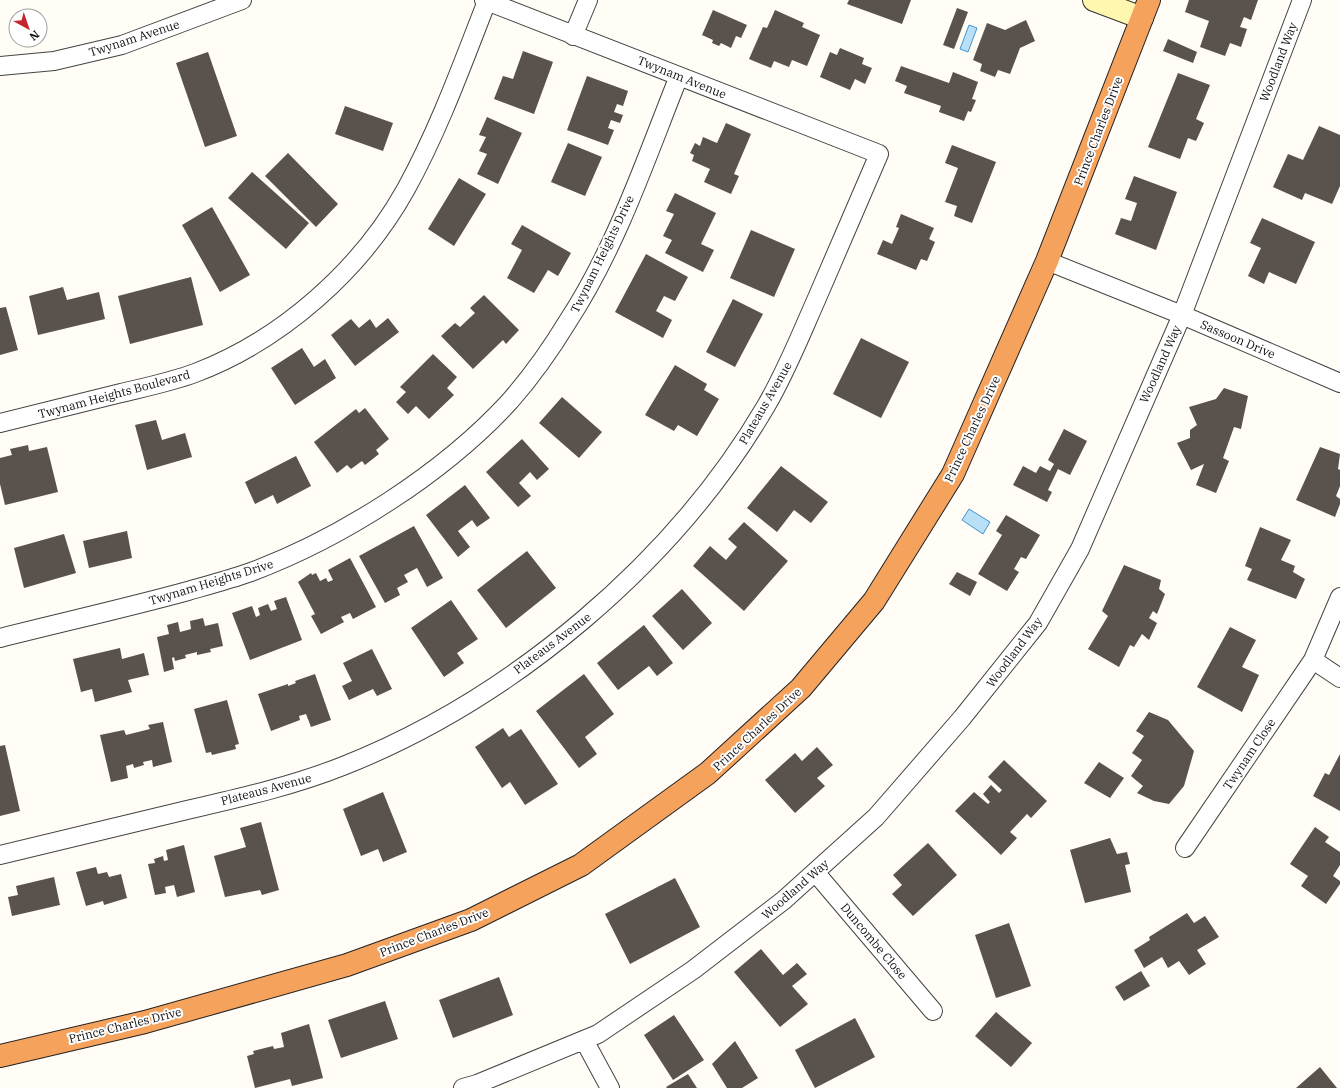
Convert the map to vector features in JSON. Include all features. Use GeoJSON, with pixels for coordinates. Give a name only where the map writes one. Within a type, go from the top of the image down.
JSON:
{"type":"FeatureCollection","features":[{"type":"Feature","properties":{"kind":"highway","name":"Prince Charles Drive"},"geometry":{"type":"LineString","coordinates":[[0,1056],[145,1022],[347,964],[471,920],[581,865],[708,774],[801,688],[874,601],[953,474],[1047,261],[1145,9]]}},
{"type":"Feature","properties":{"kind":"street","name":"Twynam Avenue"},"geometry":{"type":"LineString","coordinates":[[0,66],[54,60],[108,49],[242,0]]}},
{"type":"Feature","properties":{"kind":"street","name":"Twynam Avenue"},"geometry":{"type":"LineString","coordinates":[[486,0],[573,36],[879,154]]}},
{"type":"Feature","properties":{"kind":"street","name":"Twynam Heights Boulevard"},"geometry":{"type":"LineString","coordinates":[[0,423],[151,386],[195,373],[229,358],[262,339],[296,316],[328,288],[364,248],[382,226],[405,190],[448,102],[486,0]]}},
{"type":"Feature","properties":{"kind":"street"},"geometry":{"type":"LineString","coordinates":[[573,36],[588,0]]}},
{"type":"Feature","properties":{"kind":"street"},"geometry":{"type":"LineString","coordinates":[[1094,0],[1145,9]]}},
{"type":"Feature","properties":{"kind":"street","name":"Woodland Way"},"geometry":{"type":"LineString","coordinates":[[462,1088],[477,1084],[598,1034],[693,970],[784,900],[876,817],[962,718],[1038,623],[1080,549],[1182,315],[1302,0]]}},
{"type":"Feature","properties":{"kind":"street","name":"Twynam Heights Drive"},"geometry":{"type":"LineString","coordinates":[[0,638],[152,601],[250,572],[290,556],[368,514],[434,469],[467,443],[519,390],[569,320],[593,277],[621,219],[679,76]]}},
{"type":"Feature","properties":{"kind":"street","name":"Plateaus Avenue"},"geometry":{"type":"LineString","coordinates":[[0,855],[217,803],[310,778],[343,766],[396,743],[488,690],[568,633],[606,601],[671,535],[710,489],[742,445],[767,405],[790,360],[879,154]]}},
{"type":"Feature","properties":{"kind":"street","name":"Sassoon Drive"},"geometry":{"type":"LineString","coordinates":[[1047,261],[1182,315],[1340,383]]}},
{"type":"Feature","properties":{"kind":"street","name":"Twynam Close"},"geometry":{"type":"LineString","coordinates":[[1185,848],[1313,660],[1340,597]]}},
{"type":"Feature","properties":{"kind":"street"},"geometry":{"type":"LineString","coordinates":[[1313,660],[1340,678]]}},
{"type":"Feature","properties":{"kind":"street","name":"Duncombe Close"},"geometry":{"type":"LineString","coordinates":[[816,872],[933,1011]]}},
{"type":"Feature","properties":{"kind":"street"},"geometry":{"type":"LineString","coordinates":[[584,1040],[610,1088]]}},
{"type":"Feature","properties":{"kind":"water"},"geometry":{"type":"Polygon","coordinates":[[[969,25],[977,28],[968,52],[960,49],[969,25]]]}},
{"type":"Feature","properties":{"kind":"water"},"geometry":{"type":"Polygon","coordinates":[[[969,509],[990,522],[983,534],[962,520],[969,509]]]}},
{"type":"Feature","properties":{"kind":"building"},"geometry":{"type":"Polygon","coordinates":[[[849,0],[911,0],[902,24],[847,4],[849,0]]]}},
{"type":"Feature","properties":{"kind":"building"},"geometry":{"type":"Polygon","coordinates":[[[1189,0],[1258,0],[1251,20],[1244,17],[1240,27],[1247,29],[1241,47],[1230,43],[1225,56],[1200,47],[1209,21],[1185,12],[1189,0]]]}},
{"type":"Feature","properties":{"kind":"building"},"geometry":{"type":"Polygon","coordinates":[[[957,8],[968,12],[954,49],[943,45],[957,8]]]}},
{"type":"Feature","properties":{"kind":"building"},"geometry":{"type":"Polygon","coordinates":[[[713,10],[747,25],[741,38],[736,36],[731,48],[721,43],[719,46],[712,43],[713,40],[702,35],[713,10]]]}},
{"type":"Feature","properties":{"kind":"building"},"geometry":{"type":"Polygon","coordinates":[[[775,10],[804,23],[802,27],[820,35],[807,66],[792,60],[789,67],[774,61],[771,68],[749,59],[763,27],[767,28],[775,10]]]}},
{"type":"Feature","properties":{"kind":"building"},"geometry":{"type":"Polygon","coordinates":[[[1026,20],[1035,41],[1020,48],[1010,74],[998,70],[995,77],[980,71],[982,64],[973,60],[987,23],[1005,30],[1026,20]]]}},
{"type":"Feature","properties":{"kind":"building"},"geometry":{"type":"Polygon","coordinates":[[[1168,39],[1197,52],[1193,63],[1163,51],[1168,39]]]}},
{"type":"Feature","properties":{"kind":"building"},"geometry":{"type":"Polygon","coordinates":[[[840,48],[864,58],[862,64],[872,68],[865,84],[855,79],[850,90],[820,77],[830,52],[837,55],[840,48]]]}},
{"type":"Feature","properties":{"kind":"building"},"geometry":{"type":"Polygon","coordinates":[[[523,51],[553,62],[534,114],[494,99],[503,76],[513,79],[523,51]]]}},
{"type":"Feature","properties":{"kind":"building"},"geometry":{"type":"Polygon","coordinates":[[[208,52],[237,136],[205,147],[176,63],[208,52]]]}},
{"type":"Feature","properties":{"kind":"building"},"geometry":{"type":"Polygon","coordinates":[[[901,66],[949,83],[953,72],[978,82],[972,99],[976,100],[971,112],[968,111],[964,121],[939,112],[941,106],[904,93],[907,86],[895,81],[901,66]]]}},
{"type":"Feature","properties":{"kind":"building"},"geometry":{"type":"Polygon","coordinates":[[[1178,73],[1210,85],[1196,119],[1204,123],[1196,141],[1188,138],[1180,159],[1148,147],[1178,73]]]}},
{"type":"Feature","properties":{"kind":"building"},"geometry":{"type":"Polygon","coordinates":[[[587,76],[628,91],[623,106],[617,104],[614,112],[623,115],[620,123],[611,120],[608,128],[614,130],[608,145],[567,130],[587,76]]]}},
{"type":"Feature","properties":{"kind":"building"},"geometry":{"type":"Polygon","coordinates":[[[345,106],[393,123],[383,151],[335,134],[345,106]]]}},
{"type":"Feature","properties":{"kind":"building"},"geometry":{"type":"Polygon","coordinates":[[[487,117],[522,133],[498,184],[477,174],[487,154],[479,151],[486,137],[479,135],[487,117]]]}},
{"type":"Feature","properties":{"kind":"building"},"geometry":{"type":"Polygon","coordinates":[[[726,123],[751,134],[734,174],[739,176],[731,194],[704,182],[710,169],[692,161],[694,155],[690,153],[695,143],[700,146],[703,137],[717,143],[726,123]]]}},
{"type":"Feature","properties":{"kind":"building"},"geometry":{"type":"Polygon","coordinates":[[[1319,126],[1340,135],[1340,186],[1332,204],[1305,193],[1302,200],[1273,187],[1288,154],[1303,160],[1319,126]]]}},
{"type":"Feature","properties":{"kind":"building"},"geometry":{"type":"Polygon","coordinates":[[[568,143],[602,157],[585,196],[551,182],[568,143]]]}},
{"type":"Feature","properties":{"kind":"building"},"geometry":{"type":"Polygon","coordinates":[[[952,145],[996,162],[972,223],[954,216],[957,206],[945,202],[958,168],[945,163],[952,145]]]}},
{"type":"Feature","properties":{"kind":"building"},"geometry":{"type":"Polygon","coordinates":[[[288,153],[338,204],[316,227],[265,176],[288,153]]]}},
{"type":"Feature","properties":{"kind":"building"},"geometry":{"type":"Polygon","coordinates":[[[252,172],[309,223],[286,249],[228,198],[252,172]]]}},
{"type":"Feature","properties":{"kind":"building"},"geometry":{"type":"Polygon","coordinates":[[[1134,176],[1177,192],[1156,250],[1115,234],[1121,218],[1131,221],[1137,203],[1125,199],[1134,176]]]}},
{"type":"Feature","properties":{"kind":"building"},"geometry":{"type":"Polygon","coordinates":[[[459,178],[486,194],[454,246],[428,229],[459,178]]]}},
{"type":"Feature","properties":{"kind":"building"},"geometry":{"type":"Polygon","coordinates":[[[675,193],[716,213],[701,244],[714,250],[703,272],[665,253],[672,240],[663,236],[674,214],[666,211],[675,193]]]}},
{"type":"Feature","properties":{"kind":"building"},"geometry":{"type":"Polygon","coordinates":[[[212,207],[250,275],[220,292],[182,225],[212,207]]]}},
{"type":"Feature","properties":{"kind":"building"},"geometry":{"type":"Polygon","coordinates":[[[901,214],[934,228],[929,239],[935,242],[927,261],[921,259],[916,270],[877,254],[883,240],[892,244],[899,228],[896,227],[901,214]]]}},
{"type":"Feature","properties":{"kind":"building"},"geometry":{"type":"Polygon","coordinates":[[[1262,218],[1315,242],[1296,284],[1269,272],[1264,284],[1248,276],[1261,248],[1250,243],[1262,218]]]}},
{"type":"Feature","properties":{"kind":"building"},"geometry":{"type":"Polygon","coordinates":[[[522,225],[571,253],[558,276],[548,270],[534,293],[507,278],[522,250],[511,244],[522,225]]]}},
{"type":"Feature","properties":{"kind":"building"},"geometry":{"type":"Polygon","coordinates":[[[751,230],[795,249],[774,297],[730,278],[751,230]]]}},
{"type":"Feature","properties":{"kind":"building"},"geometry":{"type":"Polygon","coordinates":[[[646,254],[688,277],[675,301],[664,296],[656,311],[672,320],[663,338],[615,312],[646,254]]]}},
{"type":"Feature","properties":{"kind":"building"},"geometry":{"type":"Polygon","coordinates":[[[191,277],[203,325],[130,344],[118,296],[191,277]]]}},
{"type":"Feature","properties":{"kind":"building"},"geometry":{"type":"Polygon","coordinates":[[[63,287],[67,300],[99,292],[105,319],[38,335],[29,296],[63,287]]]}},
{"type":"Feature","properties":{"kind":"building"},"geometry":{"type":"Polygon","coordinates":[[[484,295],[519,330],[506,344],[503,340],[473,369],[441,336],[455,323],[460,327],[475,313],[470,308],[484,295]]]}},
{"type":"Feature","properties":{"kind":"building"},"geometry":{"type":"Polygon","coordinates":[[[733,299],[763,314],[735,367],[706,352],[733,299]]]}},
{"type":"Feature","properties":{"kind":"building"},"geometry":{"type":"Polygon","coordinates":[[[6,307],[18,350],[0,355],[0,308],[6,307]]]}},
{"type":"Feature","properties":{"kind":"building"},"geometry":{"type":"Polygon","coordinates":[[[388,318],[399,332],[355,366],[331,335],[351,319],[359,328],[370,319],[376,328],[388,318]]]}},
{"type":"Feature","properties":{"kind":"building"},"geometry":{"type":"Polygon","coordinates":[[[861,338],[909,362],[881,418],[833,394],[861,338]]]}},
{"type":"Feature","properties":{"kind":"building"},"geometry":{"type":"Polygon","coordinates":[[[302,348],[314,367],[325,359],[336,378],[295,405],[271,368],[302,348]]]}},
{"type":"Feature","properties":{"kind":"building"},"geometry":{"type":"Polygon","coordinates":[[[433,354],[457,377],[447,388],[454,395],[429,419],[416,406],[408,414],[396,402],[406,392],[400,387],[433,354]]]}},
{"type":"Feature","properties":{"kind":"building"},"geometry":{"type":"Polygon","coordinates":[[[675,365],[707,384],[704,390],[719,399],[697,436],[678,425],[674,431],[645,415],[675,365]]]}},
{"type":"Feature","properties":{"kind":"building"},"geometry":{"type":"Polygon","coordinates":[[[1224,388],[1248,396],[1241,429],[1234,427],[1223,458],[1229,461],[1216,493],[1196,485],[1204,464],[1191,470],[1177,443],[1190,438],[1190,430],[1197,425],[1189,407],[1216,399],[1224,388]]]}},
{"type":"Feature","properties":{"kind":"building"},"geometry":{"type":"Polygon","coordinates":[[[562,397],[602,432],[579,458],[539,423],[562,397]]]}},
{"type":"Feature","properties":{"kind":"building"},"geometry":{"type":"Polygon","coordinates":[[[365,408],[389,439],[376,450],[379,454],[365,465],[362,461],[351,469],[347,465],[337,473],[314,442],[356,409],[359,413],[365,408]]]}},
{"type":"Feature","properties":{"kind":"building"},"geometry":{"type":"Polygon","coordinates":[[[156,420],[162,440],[185,433],[192,457],[147,470],[135,425],[156,420]]]}},
{"type":"Feature","properties":{"kind":"building"},"geometry":{"type":"Polygon","coordinates":[[[1064,429],[1087,441],[1070,475],[1058,469],[1048,490],[1052,492],[1047,502],[1013,485],[1023,466],[1036,473],[1040,466],[1050,471],[1054,464],[1048,460],[1064,429]]]}},
{"type":"Feature","properties":{"kind":"building"},"geometry":{"type":"Polygon","coordinates":[[[522,439],[549,469],[537,480],[530,472],[519,483],[531,496],[518,507],[486,472],[522,439]]]}},
{"type":"Feature","properties":{"kind":"building"},"geometry":{"type":"Polygon","coordinates":[[[28,445],[29,451],[47,447],[58,492],[5,505],[0,484],[0,458],[12,455],[10,449],[28,445]]]}},
{"type":"Feature","properties":{"kind":"building"},"geometry":{"type":"Polygon","coordinates":[[[1320,447],[1340,454],[1338,469],[1340,470],[1340,486],[1336,496],[1340,499],[1340,504],[1335,517],[1296,500],[1320,447]]]}},
{"type":"Feature","properties":{"kind":"building"},"geometry":{"type":"Polygon","coordinates":[[[296,456],[311,486],[277,504],[273,495],[255,504],[245,482],[296,456]]]}},
{"type":"Feature","properties":{"kind":"building"},"geometry":{"type":"Polygon","coordinates":[[[781,466],[828,502],[811,523],[794,510],[777,532],[747,508],[781,466]]]}},
{"type":"Feature","properties":{"kind":"building"},"geometry":{"type":"Polygon","coordinates":[[[465,485],[490,518],[477,527],[472,520],[458,531],[470,547],[458,557],[426,515],[465,485]]]}},
{"type":"Feature","properties":{"kind":"building"},"geometry":{"type":"Polygon","coordinates":[[[1006,515],[1040,535],[1026,559],[1021,557],[1014,569],[1019,572],[1007,591],[978,574],[1002,535],[996,531],[1006,515]]]}},
{"type":"Feature","properties":{"kind":"building"},"geometry":{"type":"Polygon","coordinates":[[[744,522],[788,561],[744,611],[693,566],[710,546],[726,560],[737,547],[728,539],[744,522]]]}},
{"type":"Feature","properties":{"kind":"building"},"geometry":{"type":"Polygon","coordinates":[[[414,526],[443,578],[427,587],[417,568],[404,575],[408,582],[397,588],[400,595],[385,603],[359,556],[414,526]]]}},
{"type":"Feature","properties":{"kind":"building"},"geometry":{"type":"Polygon","coordinates":[[[1260,527],[1291,540],[1281,560],[1295,566],[1293,572],[1305,579],[1296,599],[1247,580],[1252,569],[1245,566],[1260,527]]]}},
{"type":"Feature","properties":{"kind":"building"},"geometry":{"type":"Polygon","coordinates":[[[127,531],[132,558],[89,568],[83,541],[127,531]]]}},
{"type":"Feature","properties":{"kind":"building"},"geometry":{"type":"Polygon","coordinates":[[[64,534],[76,573],[24,588],[14,548],[64,534]]]}},
{"type":"Feature","properties":{"kind":"building"},"geometry":{"type":"Polygon","coordinates":[[[527,551],[556,588],[506,628],[477,590],[527,551]]]}},
{"type":"Feature","properties":{"kind":"building"},"geometry":{"type":"Polygon","coordinates":[[[350,558],[376,607],[353,619],[350,613],[341,617],[344,622],[321,634],[311,616],[315,614],[298,582],[311,573],[312,575],[316,573],[320,581],[326,578],[328,582],[333,580],[328,570],[350,558]]]}},
{"type":"Feature","properties":{"kind":"building"},"geometry":{"type":"Polygon","coordinates":[[[1124,565],[1161,580],[1159,589],[1165,594],[1157,614],[1153,611],[1149,618],[1157,623],[1149,640],[1142,634],[1134,647],[1130,645],[1119,667],[1088,649],[1108,616],[1102,611],[1124,565]]]}},
{"type":"Feature","properties":{"kind":"building"},"geometry":{"type":"Polygon","coordinates":[[[957,572],[977,582],[970,596],[949,584],[957,572]]]}},
{"type":"Feature","properties":{"kind":"building"},"geometry":{"type":"Polygon","coordinates":[[[682,589],[712,623],[683,650],[652,616],[682,589]]]}},
{"type":"Feature","properties":{"kind":"building"},"geometry":{"type":"Polygon","coordinates":[[[286,597],[302,640],[250,660],[232,613],[252,606],[256,617],[260,615],[258,608],[268,604],[271,611],[277,609],[274,601],[286,597]]]}},
{"type":"Feature","properties":{"kind":"building"},"geometry":{"type":"Polygon","coordinates":[[[451,600],[478,639],[457,653],[464,663],[444,677],[411,628],[451,600]]]}},
{"type":"Feature","properties":{"kind":"building"},"geometry":{"type":"Polygon","coordinates":[[[203,618],[205,626],[218,623],[223,646],[210,649],[211,652],[197,655],[197,652],[185,655],[186,658],[175,661],[174,657],[172,658],[174,669],[164,672],[157,637],[169,634],[167,625],[178,622],[180,632],[191,629],[190,621],[203,618]]]}},
{"type":"Feature","properties":{"kind":"building"},"geometry":{"type":"Polygon","coordinates":[[[644,625],[673,663],[657,676],[649,666],[618,690],[597,663],[644,625]]]}},
{"type":"Feature","properties":{"kind":"building"},"geometry":{"type":"Polygon","coordinates":[[[1230,627],[1256,640],[1242,667],[1259,675],[1242,712],[1197,687],[1230,627]]]}},
{"type":"Feature","properties":{"kind":"building"},"geometry":{"type":"Polygon","coordinates":[[[120,648],[122,659],[144,653],[149,675],[128,680],[132,692],[95,702],[92,689],[81,692],[73,659],[120,648]]]}},
{"type":"Feature","properties":{"kind":"building"},"geometry":{"type":"Polygon","coordinates":[[[372,649],[392,689],[377,696],[373,689],[349,700],[342,686],[352,681],[343,663],[372,649]]]}},
{"type":"Feature","properties":{"kind":"building"},"geometry":{"type":"Polygon","coordinates":[[[315,674],[331,720],[311,727],[306,714],[299,716],[300,720],[271,731],[258,694],[288,684],[288,686],[296,683],[295,681],[315,674]]]}},
{"type":"Feature","properties":{"kind":"building"},"geometry":{"type":"Polygon","coordinates":[[[584,674],[614,714],[585,737],[597,754],[579,768],[536,711],[584,674]]]}},
{"type":"Feature","properties":{"kind":"building"},"geometry":{"type":"Polygon","coordinates":[[[227,700],[239,744],[235,745],[236,749],[212,755],[211,752],[206,753],[194,709],[227,700]]]}},
{"type":"Feature","properties":{"kind":"building"},"geometry":{"type":"Polygon","coordinates":[[[1149,712],[1168,720],[1194,751],[1184,786],[1169,804],[1154,801],[1137,793],[1143,786],[1131,776],[1142,760],[1132,753],[1144,736],[1136,731],[1149,712]]]}},
{"type":"Feature","properties":{"kind":"building"},"geometry":{"type":"Polygon","coordinates":[[[163,722],[172,762],[153,767],[152,760],[143,762],[144,765],[134,768],[133,764],[126,766],[128,778],[111,782],[100,735],[124,730],[126,735],[150,729],[148,725],[163,722]]]}},
{"type":"Feature","properties":{"kind":"building"},"geometry":{"type":"Polygon","coordinates":[[[503,728],[509,737],[521,729],[558,784],[525,805],[510,782],[502,788],[475,747],[503,728]]]}},
{"type":"Feature","properties":{"kind":"building"},"geometry":{"type":"Polygon","coordinates":[[[5,745],[20,811],[0,816],[0,746],[5,745]]]}},
{"type":"Feature","properties":{"kind":"building"},"geometry":{"type":"Polygon","coordinates":[[[817,747],[833,765],[817,778],[825,786],[795,813],[765,780],[795,753],[802,761],[817,747]]]}},
{"type":"Feature","properties":{"kind":"building"},"geometry":{"type":"Polygon","coordinates":[[[1340,754],[1340,811],[1313,796],[1325,773],[1329,775],[1340,754]]]}},
{"type":"Feature","properties":{"kind":"building"},"geometry":{"type":"Polygon","coordinates":[[[1004,760],[1047,801],[1031,818],[1027,814],[1010,832],[1017,838],[1001,855],[955,811],[974,792],[988,804],[990,802],[983,794],[991,785],[999,793],[1002,790],[988,777],[1004,760]]]}},
{"type":"Feature","properties":{"kind":"building"},"geometry":{"type":"Polygon","coordinates":[[[1099,762],[1124,778],[1110,798],[1084,783],[1099,762]]]}},
{"type":"Feature","properties":{"kind":"building"},"geometry":{"type":"Polygon","coordinates":[[[383,792],[407,852],[383,862],[378,849],[361,856],[343,809],[383,792]]]}},
{"type":"Feature","properties":{"kind":"building"},"geometry":{"type":"Polygon","coordinates":[[[261,822],[279,890],[262,895],[260,890],[225,897],[214,856],[246,847],[240,828],[261,822]]]}},
{"type":"Feature","properties":{"kind":"building"},"geometry":{"type":"Polygon","coordinates":[[[1315,827],[1329,837],[1325,842],[1340,852],[1340,865],[1333,876],[1340,881],[1340,884],[1326,904],[1301,886],[1308,876],[1290,864],[1315,827]]]}},
{"type":"Feature","properties":{"kind":"building"},"geometry":{"type":"Polygon","coordinates":[[[1110,838],[1117,854],[1127,852],[1130,864],[1125,865],[1131,892],[1085,903],[1070,850],[1110,838]]]}},
{"type":"Feature","properties":{"kind":"building"},"geometry":{"type":"Polygon","coordinates":[[[928,843],[957,875],[913,916],[892,894],[902,885],[893,875],[928,843]]]}},
{"type":"Feature","properties":{"kind":"building"},"geometry":{"type":"Polygon","coordinates":[[[184,845],[195,892],[177,897],[174,885],[165,887],[166,893],[155,895],[148,864],[155,863],[154,859],[163,856],[164,861],[168,860],[166,850],[184,845]]]}},
{"type":"Feature","properties":{"kind":"building"},"geometry":{"type":"Polygon","coordinates":[[[96,867],[98,874],[107,872],[109,877],[121,874],[127,898],[104,905],[103,901],[86,906],[76,872],[96,867]]]}},
{"type":"Feature","properties":{"kind":"building"},"geometry":{"type":"Polygon","coordinates":[[[54,877],[60,905],[12,916],[8,897],[18,895],[16,886],[54,877]]]}},
{"type":"Feature","properties":{"kind":"building"},"geometry":{"type":"Polygon","coordinates":[[[675,878],[700,927],[630,964],[605,914],[675,878]]]}},
{"type":"Feature","properties":{"kind":"building"},"geometry":{"type":"Polygon","coordinates":[[[1187,913],[1194,923],[1205,916],[1219,937],[1197,950],[1206,964],[1189,975],[1179,961],[1168,968],[1162,957],[1144,968],[1134,950],[1150,940],[1149,937],[1187,913]]]}},
{"type":"Feature","properties":{"kind":"building"},"geometry":{"type":"Polygon","coordinates":[[[1009,923],[1031,986],[996,998],[975,935],[1009,923]]]}},
{"type":"Feature","properties":{"kind":"building"},"geometry":{"type":"Polygon","coordinates":[[[761,949],[783,975],[797,963],[807,974],[792,986],[808,1004],[780,1027],[734,972],[761,949]]]}},
{"type":"Feature","properties":{"kind":"building"},"geometry":{"type":"Polygon","coordinates":[[[1141,971],[1150,986],[1124,1001],[1115,987],[1141,971]]]}},
{"type":"Feature","properties":{"kind":"building"},"geometry":{"type":"Polygon","coordinates":[[[499,977],[513,1015],[453,1038],[439,1000],[499,977]]]}},
{"type":"Feature","properties":{"kind":"building"},"geometry":{"type":"Polygon","coordinates":[[[385,1001],[398,1039],[341,1058],[328,1020],[385,1001]]]}},
{"type":"Feature","properties":{"kind":"building"},"geometry":{"type":"Polygon","coordinates":[[[996,1012],[1032,1043],[1011,1067],[975,1036],[996,1012]]]}},
{"type":"Feature","properties":{"kind":"building"},"geometry":{"type":"Polygon","coordinates":[[[674,1015],[704,1060],[673,1080],[644,1035],[674,1015]]]}},
{"type":"Feature","properties":{"kind":"building"},"geometry":{"type":"Polygon","coordinates":[[[855,1018],[875,1057],[815,1088],[795,1050],[855,1018]]]}},
{"type":"Feature","properties":{"kind":"building"},"geometry":{"type":"Polygon","coordinates":[[[309,1024],[323,1078],[292,1086],[290,1079],[255,1088],[247,1056],[254,1054],[253,1051],[273,1046],[274,1049],[284,1047],[281,1033],[309,1024]]]}},
{"type":"Feature","properties":{"kind":"building"},"geometry":{"type":"Polygon","coordinates":[[[735,1041],[758,1078],[742,1088],[727,1088],[712,1064],[735,1041]]]}},
{"type":"Feature","properties":{"kind":"building"},"geometry":{"type":"Polygon","coordinates":[[[1320,1067],[1337,1088],[1296,1088],[1320,1067]]]}},
{"type":"Feature","properties":{"kind":"building"},"geometry":{"type":"Polygon","coordinates":[[[688,1074],[697,1088],[666,1087],[688,1074]]]}}]}
